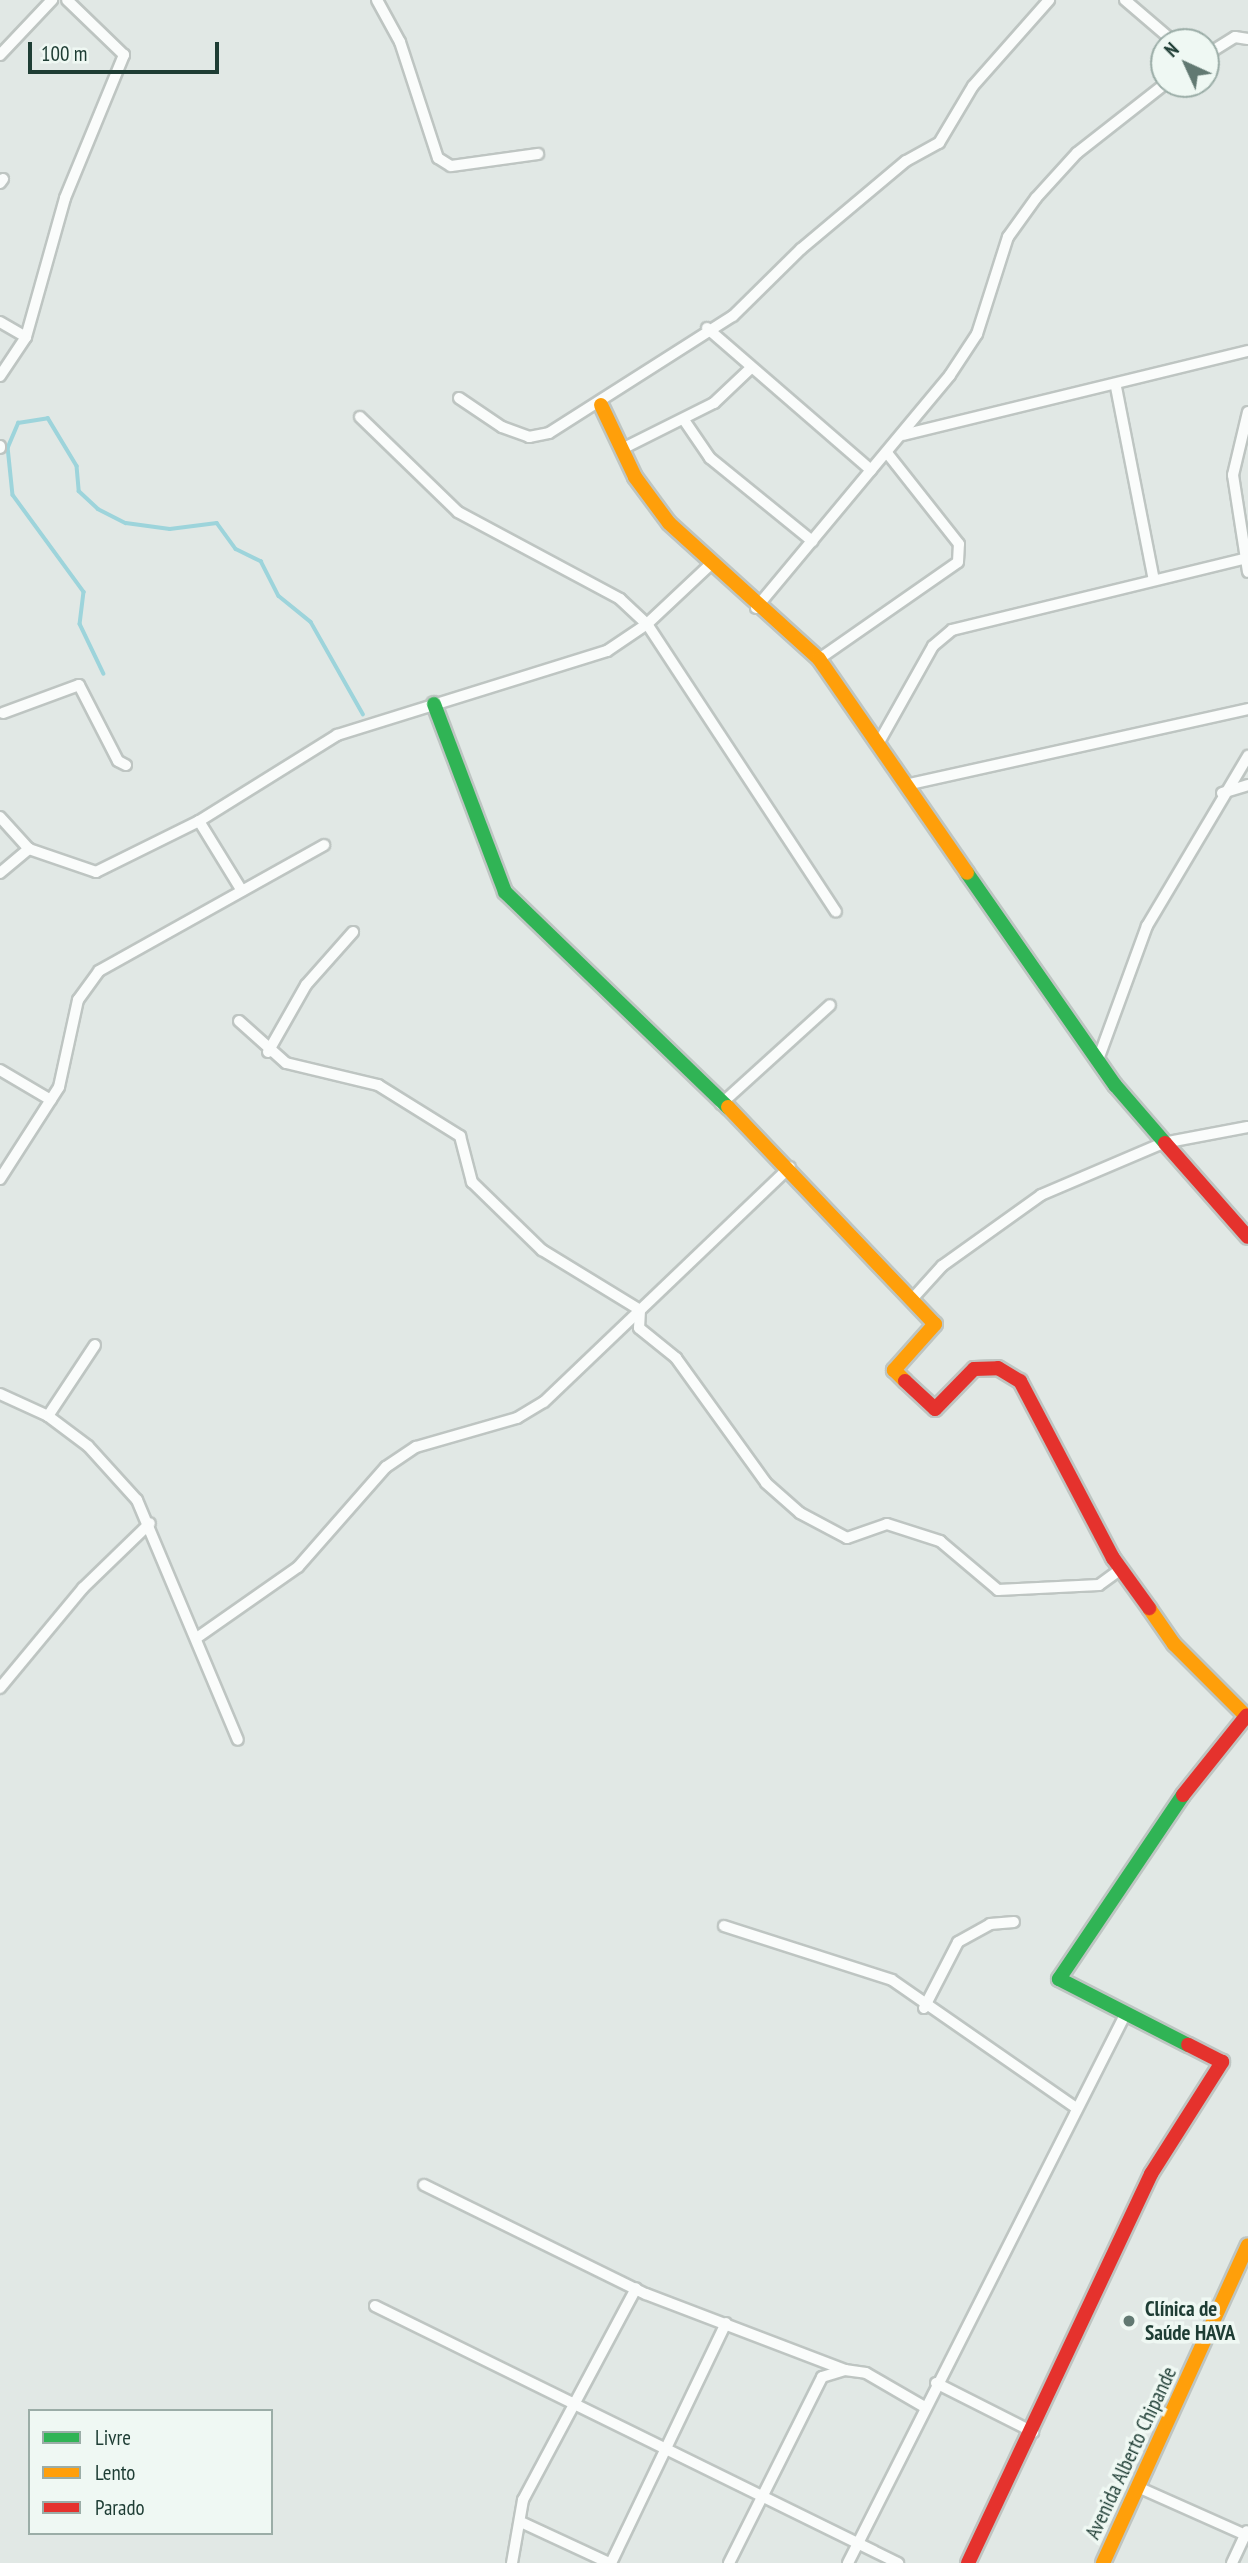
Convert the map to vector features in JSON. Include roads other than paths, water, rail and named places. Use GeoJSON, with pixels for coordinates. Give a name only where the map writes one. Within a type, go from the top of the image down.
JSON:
{"type":"FeatureCollection","features":[{"type":"Feature","properties":{"kind":"street"},"geometry":{"type":"LineString","coordinates":[[0,55],[52,0]]}},
{"type":"Feature","properties":{"kind":"street"},"geometry":{"type":"LineString","coordinates":[[0,376],[26,337],[65,198],[124,55],[66,0]]}},
{"type":"Feature","properties":{"kind":"street"},"geometry":{"type":"LineString","coordinates":[[377,0],[400,42],[438,158],[451,166],[538,154]]}},
{"type":"Feature","properties":{"kind":"street"},"geometry":{"type":"LineString","coordinates":[[459,398],[529,437],[601,405],[707,328],[733,316],[801,249],[906,161],[939,143],[973,86],[1049,0]]}},
{"type":"Feature","properties":{"kind":"street"},"geometry":{"type":"LineString","coordinates":[[1125,0],[1158,28]]}},
{"type":"Feature","properties":{"kind":"street"},"geometry":{"type":"LineString","coordinates":[[1220,46],[1235,37],[1248,39]]}},
{"type":"Feature","properties":{"kind":"street"},"geometry":{"type":"LineString","coordinates":[[756,608],[871,470],[888,454],[977,334],[1008,237],[1036,198],[1077,153],[1150,96]]}},
{"type":"Feature","properties":{"kind":"street"},"geometry":{"type":"LineString","coordinates":[[0,322],[26,337]]}},
{"type":"Feature","properties":{"kind":"street"},"geometry":{"type":"LineString","coordinates":[[707,328],[871,470]]}},
{"type":"Feature","properties":{"kind":"street"},"geometry":{"type":"LineString","coordinates":[[903,435],[1019,404],[1116,387],[1248,351]]}},
{"type":"Feature","properties":{"kind":"street"},"geometry":{"type":"LineString","coordinates":[[622,449],[714,403],[751,368]]}},
{"type":"Feature","properties":{"kind":"street"},"geometry":{"type":"LineString","coordinates":[[1116,387],[1153,576]]}},
{"type":"Feature","properties":{"kind":"street"},"geometry":{"type":"LineString","coordinates":[[601,405],[622,449],[669,523],[756,608],[818,659],[910,784],[1099,1057],[1163,1143],[1248,1237]]}},
{"type":"Feature","properties":{"kind":"street"},"geometry":{"type":"LineString","coordinates":[[1248,412],[1233,475],[1243,559],[1248,572]]}},
{"type":"Feature","properties":{"kind":"street"},"geometry":{"type":"LineString","coordinates":[[360,417],[458,512],[587,579],[647,624],[836,912]]}},
{"type":"Feature","properties":{"kind":"street"},"geometry":{"type":"LineString","coordinates":[[684,420],[710,458],[812,541]]}},
{"type":"Feature","properties":{"kind":"street"},"geometry":{"type":"LineString","coordinates":[[818,659],[958,562],[959,544],[888,454]]}},
{"type":"Feature","properties":{"kind":"street"},"geometry":{"type":"LineString","coordinates":[[878,744],[933,646],[952,630],[1153,576],[1243,559]]}},
{"type":"Feature","properties":{"kind":"street"},"geometry":{"type":"LineString","coordinates":[[0,817],[29,849],[96,872],[199,821],[337,735],[607,651],[647,624],[711,564]]}},
{"type":"Feature","properties":{"kind":"street"},"geometry":{"type":"LineString","coordinates":[[1,711],[79,685],[118,761],[126,765]]}},
{"type":"Feature","properties":{"kind":"street"},"geometry":{"type":"LineString","coordinates":[[434,704],[505,892],[721,1104],[790,1167],[914,1297],[935,1324],[894,1370],[935,1409],[974,1369],[998,1368],[1020,1381],[1121,1569],[1174,1644],[1247,1717],[1208,1758],[1059,1979],[1223,2062],[1151,2174],[1033,2432],[968,2563]]}},
{"type":"Feature","properties":{"kind":"street"},"geometry":{"type":"LineString","coordinates":[[910,784],[1248,709]]}},
{"type":"Feature","properties":{"kind":"street"},"geometry":{"type":"LineString","coordinates":[[1099,1057],[1147,926],[1222,793],[1248,756]]}},
{"type":"Feature","properties":{"kind":"street"},"geometry":{"type":"LineString","coordinates":[[1222,793],[1248,785]]}},
{"type":"Feature","properties":{"kind":"street"},"geometry":{"type":"LineString","coordinates":[[199,821],[242,891]]}},
{"type":"Feature","properties":{"kind":"street"},"geometry":{"type":"LineString","coordinates":[[0,1180],[51,1100],[69,1060],[78,1000],[88,982],[108,964],[324,845]]}},
{"type":"Feature","properties":{"kind":"street"},"geometry":{"type":"LineString","coordinates":[[0,873],[29,849]]}},
{"type":"Feature","properties":{"kind":"street"},"geometry":{"type":"LineString","coordinates":[[268,1052],[306,985],[353,932]]}},
{"type":"Feature","properties":{"kind":"street"},"geometry":{"type":"LineString","coordinates":[[721,1104],[830,1004]]}},
{"type":"Feature","properties":{"kind":"street"},"geometry":{"type":"LineString","coordinates":[[239,1021],[268,1052],[286,1063],[378,1085],[435,1116],[464,1143],[472,1181],[533,1242],[640,1310]]}},
{"type":"Feature","properties":{"kind":"street"},"geometry":{"type":"LineString","coordinates":[[0,1070],[51,1100]]}},
{"type":"Feature","properties":{"kind":"street"},"geometry":{"type":"LineString","coordinates":[[914,1297],[1003,1218],[1163,1143],[1248,1127]]}},
{"type":"Feature","properties":{"kind":"street"},"geometry":{"type":"LineString","coordinates":[[198,1637],[298,1567],[386,1467],[416,1447],[517,1418],[544,1402],[790,1167]]}},
{"type":"Feature","properties":{"kind":"street"},"geometry":{"type":"LineString","coordinates":[[640,1310],[639,1328],[676,1357],[766,1483],[800,1513],[846,1538],[887,1524],[940,1541],[998,1590],[1099,1585],[1121,1569]]}},
{"type":"Feature","properties":{"kind":"street"},"geometry":{"type":"LineString","coordinates":[[48,1416],[95,1345]]}},
{"type":"Feature","properties":{"kind":"street"},"geometry":{"type":"LineString","coordinates":[[0,1394],[48,1416],[88,1446],[150,1523],[238,1740]]}},
{"type":"Feature","properties":{"kind":"street"},"geometry":{"type":"LineString","coordinates":[[0,1688],[83,1588],[150,1523]]}},
{"type":"Feature","properties":{"kind":"street"},"geometry":{"type":"LineString","coordinates":[[924,2008],[958,1942],[990,1924],[1014,1922]]}},
{"type":"Feature","properties":{"kind":"street"},"geometry":{"type":"LineString","coordinates":[[724,1926],[892,1980],[924,2008],[1002,2053],[1075,2107]]}},
{"type":"Feature","properties":{"kind":"street"},"geometry":{"type":"LineString","coordinates":[[848,2563],[923,2406],[1075,2107],[1126,2013]]}},
{"type":"Feature","properties":{"kind":"street"},"geometry":{"type":"LineString","coordinates":[[424,2185],[636,2288],[845,2370],[866,2374],[923,2406]]}},
{"type":"Feature","properties":{"kind":"street","name":"Avenida Alberto Chipande"},"geometry":{"type":"LineString","coordinates":[[1102,2563],[1140,2488],[1248,2245]]}},
{"type":"Feature","properties":{"kind":"street"},"geometry":{"type":"LineString","coordinates":[[512,2563],[523,2523],[523,2500],[636,2288]]}},
{"type":"Feature","properties":{"kind":"street"},"geometry":{"type":"LineString","coordinates":[[374,2306],[898,2563]]}},
{"type":"Feature","properties":{"kind":"street"},"geometry":{"type":"LineString","coordinates":[[523,2523],[610,2563],[668,2451],[726,2323]]}},
{"type":"Feature","properties":{"kind":"street"},"geometry":{"type":"LineString","coordinates":[[729,2563],[760,2496],[822,2377],[845,2370]]}},
{"type":"Feature","properties":{"kind":"street"},"geometry":{"type":"LineString","coordinates":[[936,2383],[1033,2432]]}},
{"type":"Feature","properties":{"kind":"street"},"geometry":{"type":"LineString","coordinates":[[1140,2488],[1247,2533],[1232,2563]]}},
{"type":"Feature","properties":{"kind":"waterway"},"geometry":{"type":"LineString","coordinates":[[8,447],[18,423],[48,418],[77,466],[79,491],[98,509],[126,523],[170,529],[217,523],[236,549],[261,561],[279,596],[311,622],[363,714]]}},
{"type":"Feature","properties":{"kind":"waterway"},"geometry":{"type":"LineString","coordinates":[[1,447],[8,447],[13,495],[84,592],[80,624],[104,674]]}},
{"type":"Feature","properties":{"kind":"place","name":"Clínica de Saúde HAVA"},"geometry":{"type":"Point","coordinates":[1129,2321]}}]}
